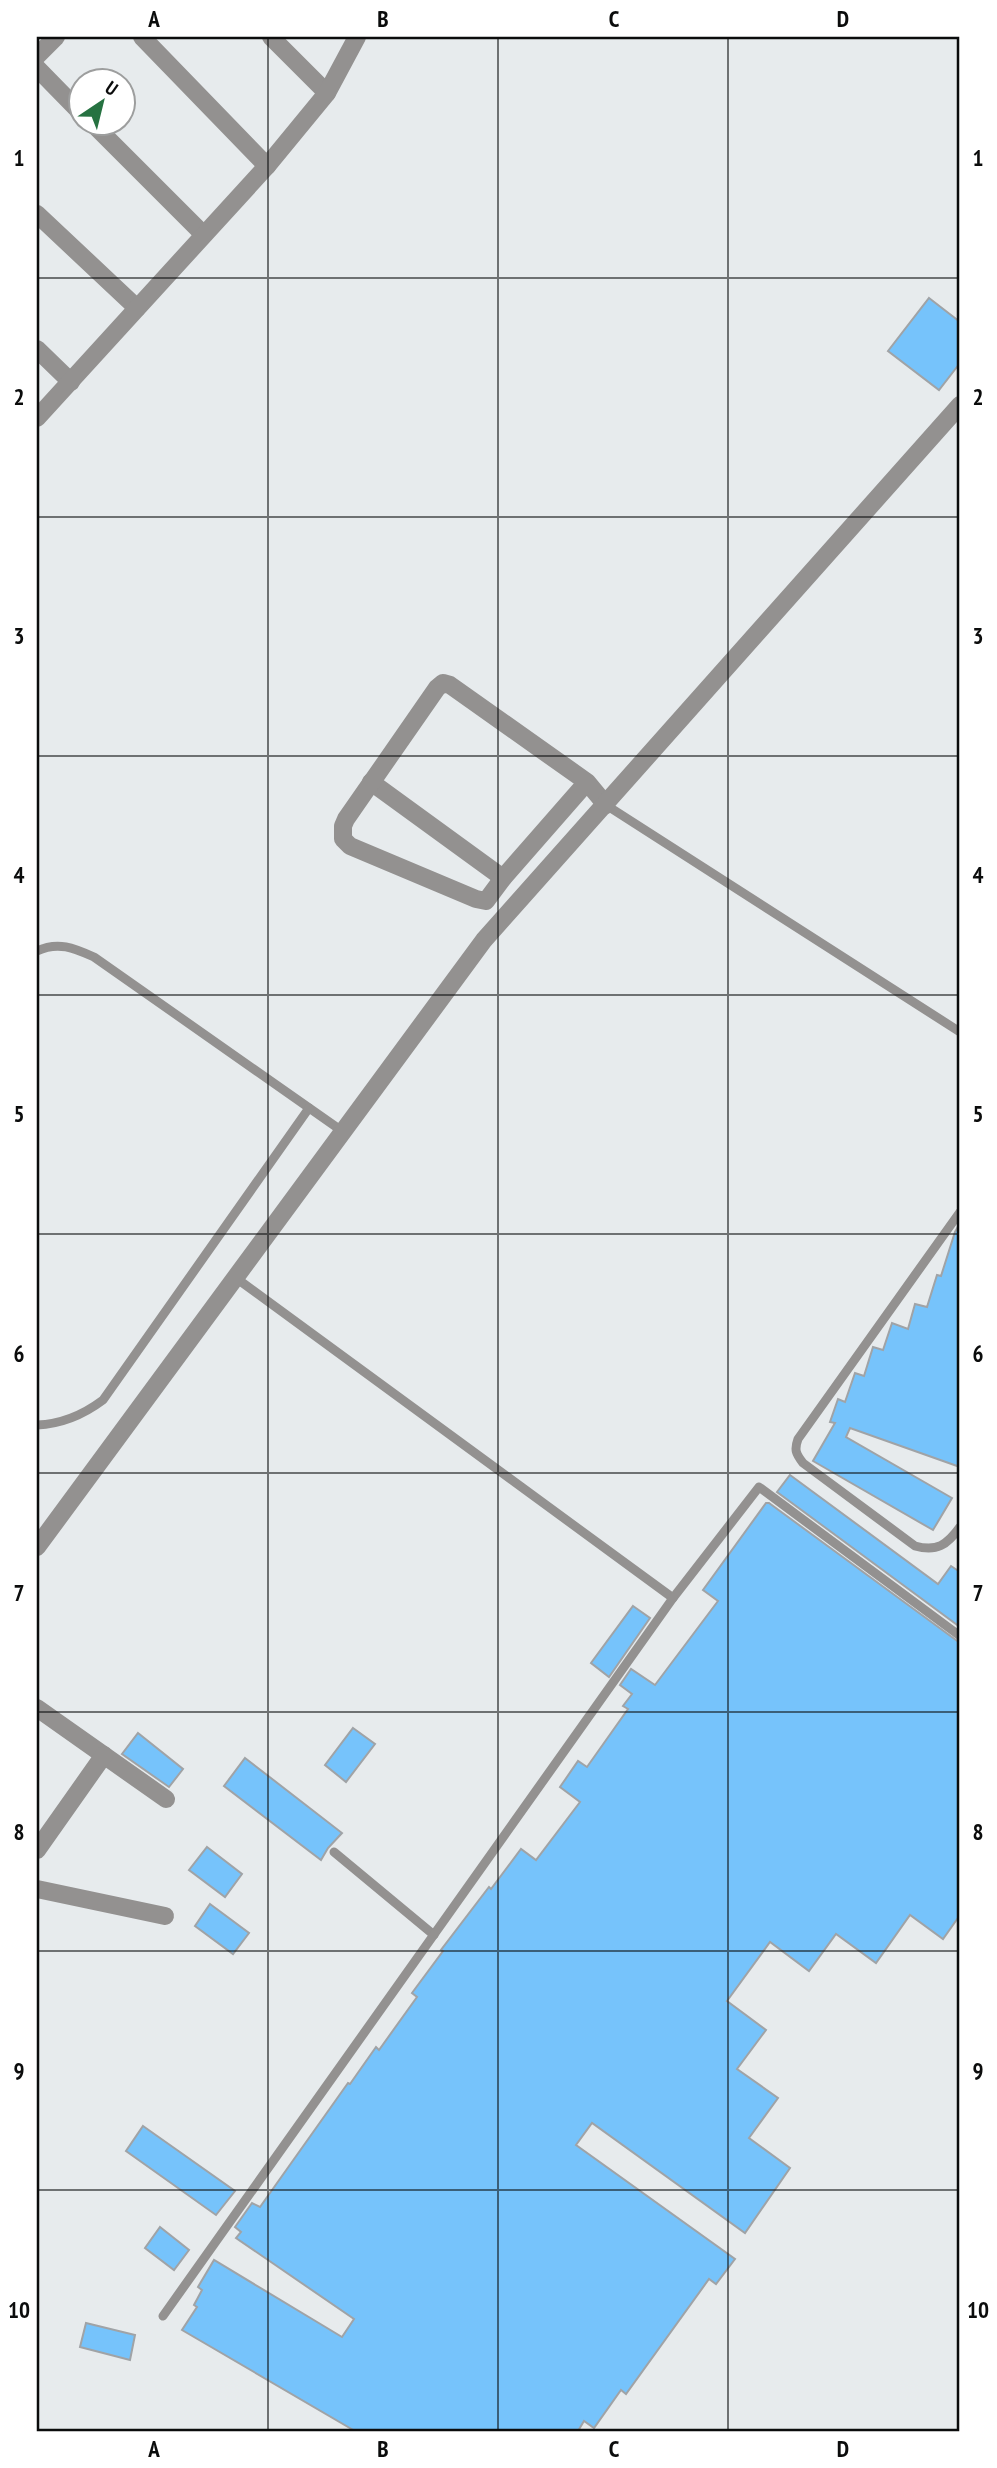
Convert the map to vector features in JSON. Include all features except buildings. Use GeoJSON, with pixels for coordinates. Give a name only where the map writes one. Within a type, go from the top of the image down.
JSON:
{"type":"FeatureCollection","features":[{"type":"Feature","properties":{"kind":"street"},"geometry":{"type":"LineString","coordinates":[[37,56],[56,37]]}},
{"type":"Feature","properties":{"kind":"street"},"geometry":{"type":"LineString","coordinates":[[142,37],[267,166]]}},
{"type":"Feature","properties":{"kind":"street"},"geometry":{"type":"LineString","coordinates":[[271,37],[327,93]]}},
{"type":"Feature","properties":{"kind":"street"},"geometry":{"type":"LineString","coordinates":[[37,418],[267,166],[327,93],[357,37]]}},
{"type":"Feature","properties":{"kind":"street"},"geometry":{"type":"LineString","coordinates":[[37,68],[66,98]]}},
{"type":"Feature","properties":{"kind":"street"},"geometry":{"type":"LineString","coordinates":[[105,136],[203,234]]}},
{"type":"Feature","properties":{"kind":"street"},"geometry":{"type":"LineString","coordinates":[[37,214],[137,308]]}},
{"type":"Feature","properties":{"kind":"street"},"geometry":{"type":"LineString","coordinates":[[37,349],[71,382]]}},
{"type":"Feature","properties":{"kind":"street"},"geometry":{"type":"LineString","coordinates":[[37,1547],[484,940],[960,405]]}},
{"type":"Feature","properties":{"kind":"street"},"geometry":{"type":"LineString","coordinates":[[587,782],[503,877],[489,898],[480,901],[346,843],[343,839],[343,826],[371,782],[443,683],[450,685],[587,782],[606,805]]}},
{"type":"Feature","properties":{"kind":"street"},"geometry":{"type":"LineString","coordinates":[[371,782],[503,877]]}},
{"type":"Feature","properties":{"kind":"street"},"geometry":{"type":"LineString","coordinates":[[37,1708],[166,1799]]}},
{"type":"Feature","properties":{"kind":"street"},"geometry":{"type":"LineString","coordinates":[[37,1850],[104,1755]]}},
{"type":"Feature","properties":{"kind":"street"},"geometry":{"type":"LineString","coordinates":[[37,1889],[165,1916]]}},
{"type":"Feature","properties":{"kind":"lane"},"geometry":{"type":"LineString","coordinates":[[606,805],[960,1032]]}},
{"type":"Feature","properties":{"kind":"lane"},"geometry":{"type":"LineString","coordinates":[[37,951],[50,945],[71,947],[94,957],[342,1131]]}},
{"type":"Feature","properties":{"kind":"lane"},"geometry":{"type":"LineString","coordinates":[[37,1425],[49,1425],[83,1414],[103,1400],[309,1108]]}},
{"type":"Feature","properties":{"kind":"lane"},"geometry":{"type":"LineString","coordinates":[[960,1212],[798,1439],[795,1447],[796,1454],[803,1463],[915,1546],[928,1549],[941,1547],[960,1527]]}},
{"type":"Feature","properties":{"kind":"lane"},"geometry":{"type":"LineString","coordinates":[[236,1278],[673,1598]]}},
{"type":"Feature","properties":{"kind":"lane"},"geometry":{"type":"LineString","coordinates":[[163,2316],[673,1598],[759,1488],[960,1636]]}},
{"type":"Feature","properties":{"kind":"lane"},"geometry":{"type":"LineString","coordinates":[[334,1852],[434,1935]]}}]}
